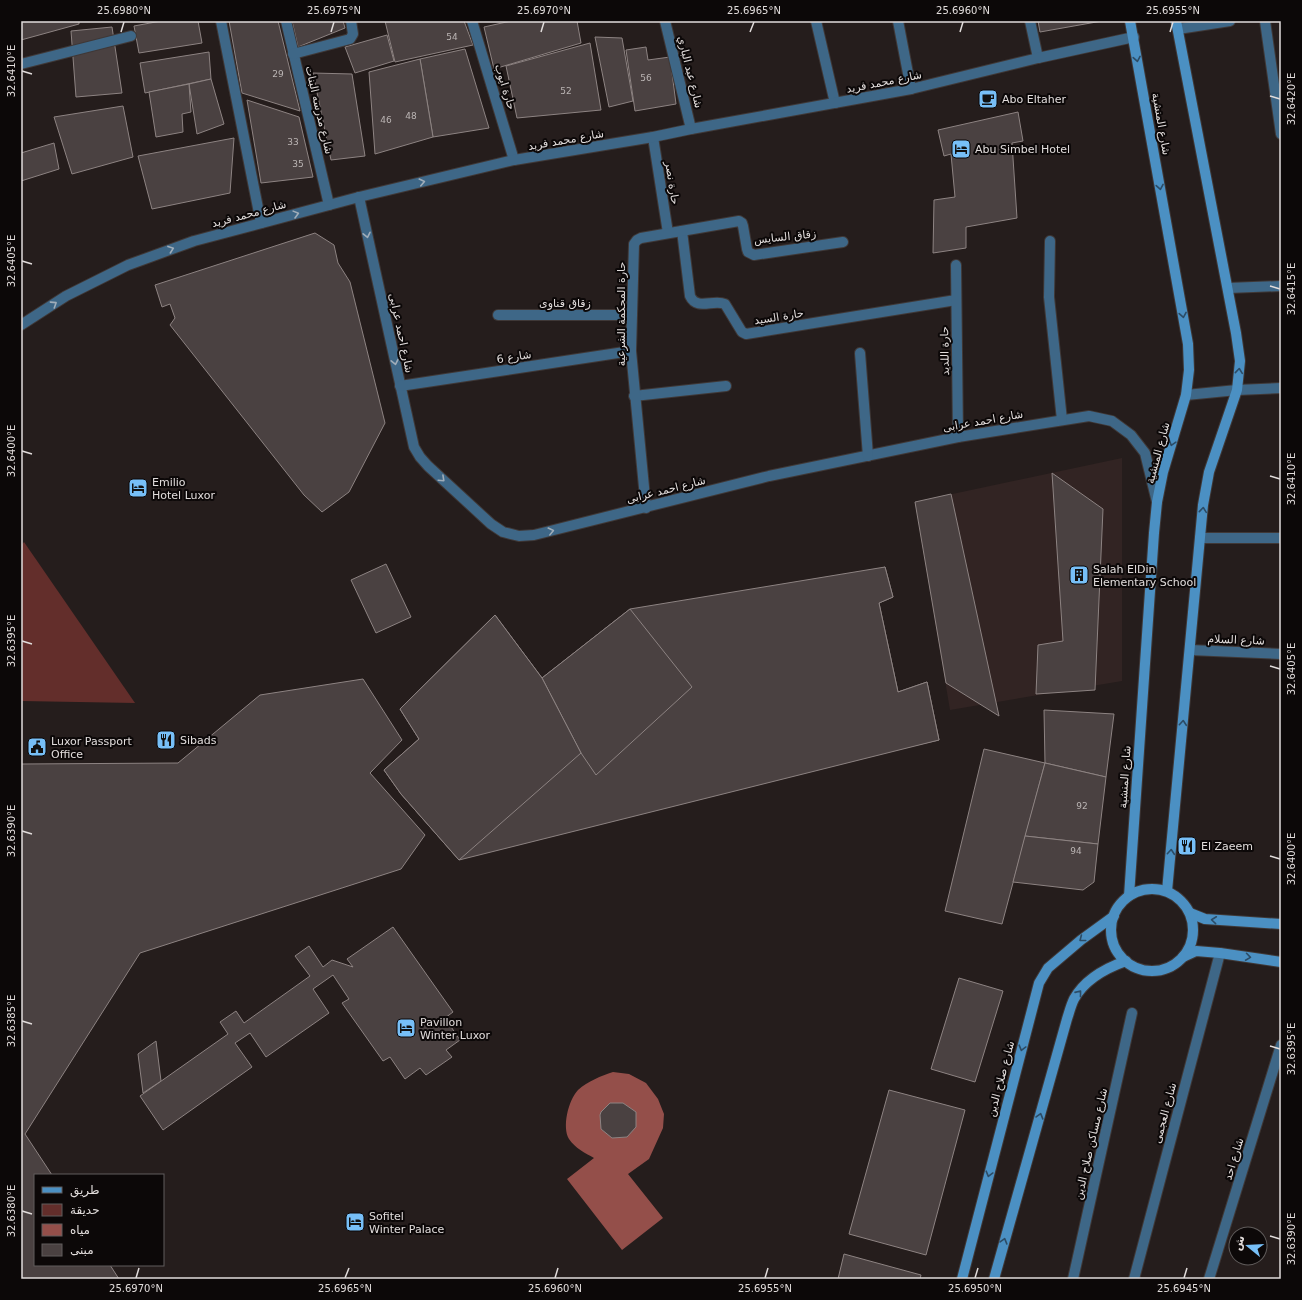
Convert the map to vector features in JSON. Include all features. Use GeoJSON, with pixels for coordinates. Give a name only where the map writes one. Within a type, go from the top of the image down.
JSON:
{"type":"FeatureCollection","features":[{"type":"Feature","properties":{"kind":"main road","name":"شارع المنشية"},"geometry":{"type":"LineString","coordinates":[[1129,896],[1157,502],[1163,472],[1186,395],[1189,370],[1188,344],[1130,21]]}},
{"type":"Feature","properties":{"kind":"main road"},"geometry":{"type":"LineString","coordinates":[[1167,891],[1203,505],[1209,472],[1237,390],[1240,361],[1228,288],[1177,25]]}},
{"type":"Feature","properties":{"kind":"main road"},"geometry":{"type":"LineString","coordinates":[[1183,957],[1191,944],[1193,928],[1190,913],[1180,900],[1167,891],[1154,888],[1141,890],[1129,896],[1120,905],[1114,916],[1111,929],[1112,939],[1116,948],[1126,960],[1139,968],[1155,971],[1170,967],[1183,957],[1196,951],[1281,962]]}},
{"type":"Feature","properties":{"kind":"main road"},"geometry":{"type":"LineString","coordinates":[[1190,913],[1205,918],[1281,924]]}},
{"type":"Feature","properties":{"kind":"main road","name":"شارع صلاح الدين"},"geometry":{"type":"LineString","coordinates":[[962,1279],[1039,983],[1048,968],[1081,940],[1114,916]]}},
{"type":"Feature","properties":{"kind":"main road"},"geometry":{"type":"LineString","coordinates":[[994,1279],[1067,1019],[1075,998],[1091,979],[1110,966],[1126,960]]}},
{"type":"Feature","properties":{"kind":"street"},"geometry":{"type":"LineString","coordinates":[[221,21],[261,223]]}},
{"type":"Feature","properties":{"kind":"street","name":"شارع مدرسه البنات"},"geometry":{"type":"LineString","coordinates":[[286,21],[329,205]]}},
{"type":"Feature","properties":{"kind":"street"},"geometry":{"type":"LineString","coordinates":[[293,54],[350,39],[353,34],[350,21]]}},
{"type":"Feature","properties":{"kind":"street","name":"حارة ايوب"},"geometry":{"type":"LineString","coordinates":[[472,21],[514,160]]}},
{"type":"Feature","properties":{"kind":"street","name":"شارع عبد الباري"},"geometry":{"type":"LineString","coordinates":[[665,21],[691,128]]}},
{"type":"Feature","properties":{"kind":"street"},"geometry":{"type":"LineString","coordinates":[[816,21],[835,103]]}},
{"type":"Feature","properties":{"kind":"street"},"geometry":{"type":"LineString","coordinates":[[898,21],[911,89]]}},
{"type":"Feature","properties":{"kind":"street"},"geometry":{"type":"LineString","coordinates":[[1030,21],[1038,58]]}},
{"type":"Feature","properties":{"kind":"street"},"geometry":{"type":"LineString","coordinates":[[1177,25],[1230,21]]}},
{"type":"Feature","properties":{"kind":"street"},"geometry":{"type":"LineString","coordinates":[[1265,21],[1281,134]]}},
{"type":"Feature","properties":{"kind":"street"},"geometry":{"type":"LineString","coordinates":[[21,64],[131,36]]}},
{"type":"Feature","properties":{"kind":"street","name":"شارع محمد فريد"},"geometry":{"type":"LineString","coordinates":[[21,325],[66,296],[128,265],[194,241],[359,197],[514,160],[653,137],[691,128],[911,89],[1038,58],[1134,37]]}},
{"type":"Feature","properties":{"kind":"street","name":"حارة نصر"},"geometry":{"type":"LineString","coordinates":[[653,137],[668,234]]}},
{"type":"Feature","properties":{"kind":"street","name":"شارع احمد عرابى"},"geometry":{"type":"LineString","coordinates":[[359,197],[414,447],[420,458],[491,524],[503,532],[519,536],[534,535],[769,476],[958,437],[1089,416],[1112,421],[1131,434],[1145,454],[1157,502]]}},
{"type":"Feature","properties":{"kind":"street","name":"زقاق السايس"},"geometry":{"type":"LineString","coordinates":[[682,231],[739,221],[743,226],[748,252],[754,254],[843,242]]}},
{"type":"Feature","properties":{"kind":"street","name":"حارة المحكمة الشرعية"},"geometry":{"type":"LineString","coordinates":[[646,508],[634,396],[631,351],[634,244],[641,238],[682,231]]}},
{"type":"Feature","properties":{"kind":"street","name":"حارة السيد"},"geometry":{"type":"LineString","coordinates":[[682,231],[690,296],[692,300],[695,304],[725,304],[742,332],[746,334],[956,300]]}},
{"type":"Feature","properties":{"kind":"street"},"geometry":{"type":"LineString","coordinates":[[1050,240],[1050,297],[1062,420]]}},
{"type":"Feature","properties":{"kind":"street","name":"حارة اللديد"},"geometry":{"type":"LineString","coordinates":[[956,265],[958,437]]}},
{"type":"Feature","properties":{"kind":"street"},"geometry":{"type":"LineString","coordinates":[[1228,288],[1281,286]]}},
{"type":"Feature","properties":{"kind":"street","name":"زقاق قناوى"},"geometry":{"type":"LineString","coordinates":[[498,315],[631,315]]}},
{"type":"Feature","properties":{"kind":"street","name":"شارع 6"},"geometry":{"type":"LineString","coordinates":[[400,386],[631,351]]}},
{"type":"Feature","properties":{"kind":"street"},"geometry":{"type":"LineString","coordinates":[[860,353],[868,456]]}},
{"type":"Feature","properties":{"kind":"street"},"geometry":{"type":"LineString","coordinates":[[634,396],[726,386]]}},
{"type":"Feature","properties":{"kind":"street"},"geometry":{"type":"LineString","coordinates":[[1186,395],[1237,390],[1281,388]]}},
{"type":"Feature","properties":{"kind":"street"},"geometry":{"type":"LineString","coordinates":[[1200,538],[1281,538]]}},
{"type":"Feature","properties":{"kind":"street","name":"شارع السلام"},"geometry":{"type":"LineString","coordinates":[[1190,650],[1281,654]]}},
{"type":"Feature","properties":{"kind":"street","name":"شارع العجمى"},"geometry":{"type":"LineString","coordinates":[[1134,1279],[1220,953]]}},
{"type":"Feature","properties":{"kind":"street","name":"شارع مساكن صلاح الدين"},"geometry":{"type":"LineString","coordinates":[[1073,1279],[1132,1013]]}},
{"type":"Feature","properties":{"kind":"street","name":"شارع احد"},"geometry":{"type":"LineString","coordinates":[[1209,1279],[1281,1045]]}},
{"type":"Feature","properties":{"kind":"shaded area"},"geometry":{"type":"Polygon","coordinates":[[[1122,458],[1122,681],[950,710],[915,502],[1122,458]]]}},
{"type":"Feature","properties":{"kind":"green space"},"geometry":{"type":"Polygon","coordinates":[[[24,542],[135,703],[21,701],[21,546],[24,542]]]}},
{"type":"Feature","properties":{"kind":"water"},"geometry":{"type":"Polygon","coordinates":[[[613,1072],[629,1074],[646,1083],[658,1099],[664,1114],[663,1128],[649,1159],[628,1174],[663,1218],[622,1250],[567,1179],[594,1158],[580,1150],[569,1139],[566,1121],[571,1101],[578,1090],[586,1084],[613,1072]]]}},
{"type":"Feature","properties":{"kind":"building"},"geometry":{"type":"Polygon","coordinates":[[[21,21],[79,21],[79,24],[21,40],[21,21]]]}},
{"type":"Feature","properties":{"kind":"building"},"geometry":{"type":"Polygon","coordinates":[[[161,21],[198,21],[202,43],[139,53],[134,26],[161,21]]]}},
{"type":"Feature","properties":{"kind":"building"},"geometry":{"type":"Polygon","coordinates":[[[229,21],[278,21],[300,111],[242,93],[229,21]]]}},
{"type":"Feature","properties":{"kind":"building"},"geometry":{"type":"Polygon","coordinates":[[[292,21],[343,21],[345,28],[298,47],[292,21]]]}},
{"type":"Feature","properties":{"kind":"building"},"geometry":{"type":"Polygon","coordinates":[[[385,21],[464,21],[473,45],[395,62],[385,21]]]}},
{"type":"Feature","properties":{"kind":"building"},"geometry":{"type":"Polygon","coordinates":[[[511,21],[577,21],[581,43],[494,69],[484,27],[511,21]]]}},
{"type":"Feature","properties":{"kind":"building"},"geometry":{"type":"Polygon","coordinates":[[[1038,21],[1102,21],[1040,32],[1038,21]]]}},
{"type":"Feature","properties":{"kind":"building"},"geometry":{"type":"Polygon","coordinates":[[[112,27],[122,93],[76,97],[71,31],[112,27]]]}},
{"type":"Feature","properties":{"kind":"building"},"geometry":{"type":"Polygon","coordinates":[[[387,35],[394,61],[355,73],[345,47],[387,35]]]}},
{"type":"Feature","properties":{"kind":"building"},"geometry":{"type":"Polygon","coordinates":[[[595,37],[622,38],[633,101],[609,107],[595,37]]]}},
{"type":"Feature","properties":{"kind":"building"},"geometry":{"type":"Polygon","coordinates":[[[590,43],[601,110],[517,118],[506,66],[590,43]]]}},
{"type":"Feature","properties":{"kind":"building"},"geometry":{"type":"Polygon","coordinates":[[[646,47],[648,60],[670,57],[676,104],[635,111],[626,50],[646,47]]]}},
{"type":"Feature","properties":{"kind":"building"},"geometry":{"type":"Polygon","coordinates":[[[465,49],[489,128],[433,137],[420,59],[465,49]]]}},
{"type":"Feature","properties":{"kind":"building"},"geometry":{"type":"Polygon","coordinates":[[[209,52],[211,79],[145,93],[140,63],[209,52]]]}},
{"type":"Feature","properties":{"kind":"building"},"geometry":{"type":"Polygon","coordinates":[[[420,59],[433,137],[375,154],[369,72],[420,59]]]}},
{"type":"Feature","properties":{"kind":"building"},"geometry":{"type":"Polygon","coordinates":[[[313,73],[352,74],[365,156],[331,160],[313,73]]]}},
{"type":"Feature","properties":{"kind":"building"},"geometry":{"type":"Polygon","coordinates":[[[211,79],[224,124],[197,134],[189,84],[211,79]]]}},
{"type":"Feature","properties":{"kind":"building"},"geometry":{"type":"Polygon","coordinates":[[[189,84],[191,112],[182,114],[183,132],[156,137],[149,92],[189,84]]]}},
{"type":"Feature","properties":{"kind":"building"},"geometry":{"type":"Polygon","coordinates":[[[247,100],[299,117],[313,177],[261,183],[247,100]]]}},
{"type":"Feature","properties":{"kind":"building"},"geometry":{"type":"Polygon","coordinates":[[[123,106],[133,157],[72,174],[54,117],[123,106]]]}},
{"type":"Feature","properties":{"kind":"building"},"geometry":{"type":"Polygon","coordinates":[[[1018,112],[1023,141],[1012,143],[1017,218],[966,227],[966,248],[933,253],[934,200],[955,197],[951,154],[944,156],[938,130],[1018,112]]]}},
{"type":"Feature","properties":{"kind":"building"},"geometry":{"type":"Polygon","coordinates":[[[234,138],[230,193],[152,209],[138,156],[234,138]]]}},
{"type":"Feature","properties":{"kind":"building"},"geometry":{"type":"Polygon","coordinates":[[[54,143],[59,169],[21,181],[21,153],[54,143]]]}},
{"type":"Feature","properties":{"kind":"building"},"geometry":{"type":"Polygon","coordinates":[[[315,233],[334,245],[338,263],[350,282],[385,423],[349,492],[322,512],[304,495],[170,325],[175,318],[170,304],[162,307],[155,285],[315,233]]]}},
{"type":"Feature","properties":{"kind":"building","name":"Salah ElDin Elementary School"},"geometry":{"type":"Polygon","coordinates":[[[1052,473],[1103,509],[1095,690],[1036,694],[1038,645],[1063,641],[1052,473]]]}},
{"type":"Feature","properties":{"kind":"building"},"geometry":{"type":"Polygon","coordinates":[[[951,494],[999,716],[946,683],[915,502],[951,494]]]}},
{"type":"Feature","properties":{"kind":"building"},"geometry":{"type":"Polygon","coordinates":[[[386,564],[411,617],[376,633],[351,580],[386,564]]]}},
{"type":"Feature","properties":{"kind":"building"},"geometry":{"type":"Polygon","coordinates":[[[885,567],[893,597],[879,603],[898,692],[927,682],[939,740],[711,791],[701,752],[874,711],[871,701],[863,702],[836,584],[885,567]]]}},
{"type":"Feature","properties":{"kind":"building"},"geometry":{"type":"Polygon","coordinates":[[[885,567],[893,597],[879,603],[898,692],[927,682],[939,740],[459,860],[401,794],[384,770],[419,739],[400,709],[495,615],[542,678],[630,609],[885,567]]]}},
{"type":"Feature","properties":{"kind":"building"},"geometry":{"type":"Polygon","coordinates":[[[630,609],[692,687],[596,775],[581,753],[542,678],[630,609]]]}},
{"type":"Feature","properties":{"kind":"building"},"geometry":{"type":"Polygon","coordinates":[[[495,615],[542,678],[581,753],[459,860],[401,794],[384,770],[419,739],[400,709],[495,615]]]}},
{"type":"Feature","properties":{"kind":"building"},"geometry":{"type":"Polygon","coordinates":[[[363,679],[402,740],[370,773],[425,835],[401,869],[140,953],[25,1134],[51,1174],[34,1174],[34,1266],[111,1266],[119,1279],[21,1279],[21,764],[178,763],[260,695],[363,679]]]}},
{"type":"Feature","properties":{"kind":"building"},"geometry":{"type":"Polygon","coordinates":[[[1044,710],[1114,714],[1106,777],[1045,763],[1044,710]]]}},
{"type":"Feature","properties":{"kind":"building"},"geometry":{"type":"Polygon","coordinates":[[[984,749],[1045,763],[1002,924],[945,911],[984,749]]]}},
{"type":"Feature","properties":{"kind":"building"},"geometry":{"type":"Polygon","coordinates":[[[1045,763],[1106,777],[1098,844],[1025,836],[1045,763]]]}},
{"type":"Feature","properties":{"kind":"building"},"geometry":{"type":"Polygon","coordinates":[[[1025,836],[1098,844],[1094,882],[1083,890],[1013,882],[1025,836]]]}},
{"type":"Feature","properties":{"kind":"building","name":"Pavillon Winter Luxor"},"geometry":{"type":"Polygon","coordinates":[[[393,927],[453,1012],[445,1018],[460,1040],[446,1050],[452,1057],[426,1075],[420,1068],[405,1079],[390,1057],[383,1061],[342,1003],[349,999],[333,975],[313,989],[329,1013],[266,1057],[250,1033],[235,1043],[252,1067],[163,1130],[140,1096],[228,1034],[220,1022],[236,1011],[244,1023],[310,976],[295,956],[309,946],[323,967],[332,960],[353,967],[347,959],[393,927]]]}},
{"type":"Feature","properties":{"kind":"building"},"geometry":{"type":"Polygon","coordinates":[[[959,978],[1003,991],[975,1082],[931,1069],[959,978]]]}},
{"type":"Feature","properties":{"kind":"building"},"geometry":{"type":"Polygon","coordinates":[[[156,1041],[161,1081],[143,1093],[138,1054],[156,1041]]]}},
{"type":"Feature","properties":{"kind":"building"},"geometry":{"type":"Polygon","coordinates":[[[889,1090],[965,1110],[926,1255],[849,1234],[889,1090]]]}},
{"type":"Feature","properties":{"kind":"building"},"geometry":{"type":"Polygon","coordinates":[[[610,1103],[623,1103],[636,1112],[636,1127],[627,1137],[612,1138],[601,1129],[601,1112],[610,1103]]]}},
{"type":"Feature","properties":{"kind":"building"},"geometry":{"type":"Polygon","coordinates":[[[844,1254],[921,1275],[920,1279],[838,1279],[844,1254]]]}},
{"type":"Feature","properties":{"kind":"place","name":"Abo Eltaher"},"geometry":{"type":"Point","coordinates":[988,99]}},
{"type":"Feature","properties":{"kind":"place","name":"Abu Simbel Hotel"},"geometry":{"type":"Point","coordinates":[961,149]}},
{"type":"Feature","properties":{"kind":"place","name":"Emilio Hotel Luxor"},"geometry":{"type":"Point","coordinates":[138,488]}},
{"type":"Feature","properties":{"kind":"place","name":"Salah ElDin Elementary School"},"geometry":{"type":"Point","coordinates":[1079,575]}},
{"type":"Feature","properties":{"kind":"place","name":"Sibads"},"geometry":{"type":"Point","coordinates":[166,740]}},
{"type":"Feature","properties":{"kind":"place","name":"Luxor Passport Office"},"geometry":{"type":"Point","coordinates":[37,747]}},
{"type":"Feature","properties":{"kind":"place","name":"El Zaeem"},"geometry":{"type":"Point","coordinates":[1187,846]}},
{"type":"Feature","properties":{"kind":"place","name":"Pavillon Winter Luxor"},"geometry":{"type":"Point","coordinates":[406,1028]}},
{"type":"Feature","properties":{"kind":"place","name":"Sofitel Winter Palace"},"geometry":{"type":"Point","coordinates":[355,1222]}}]}
